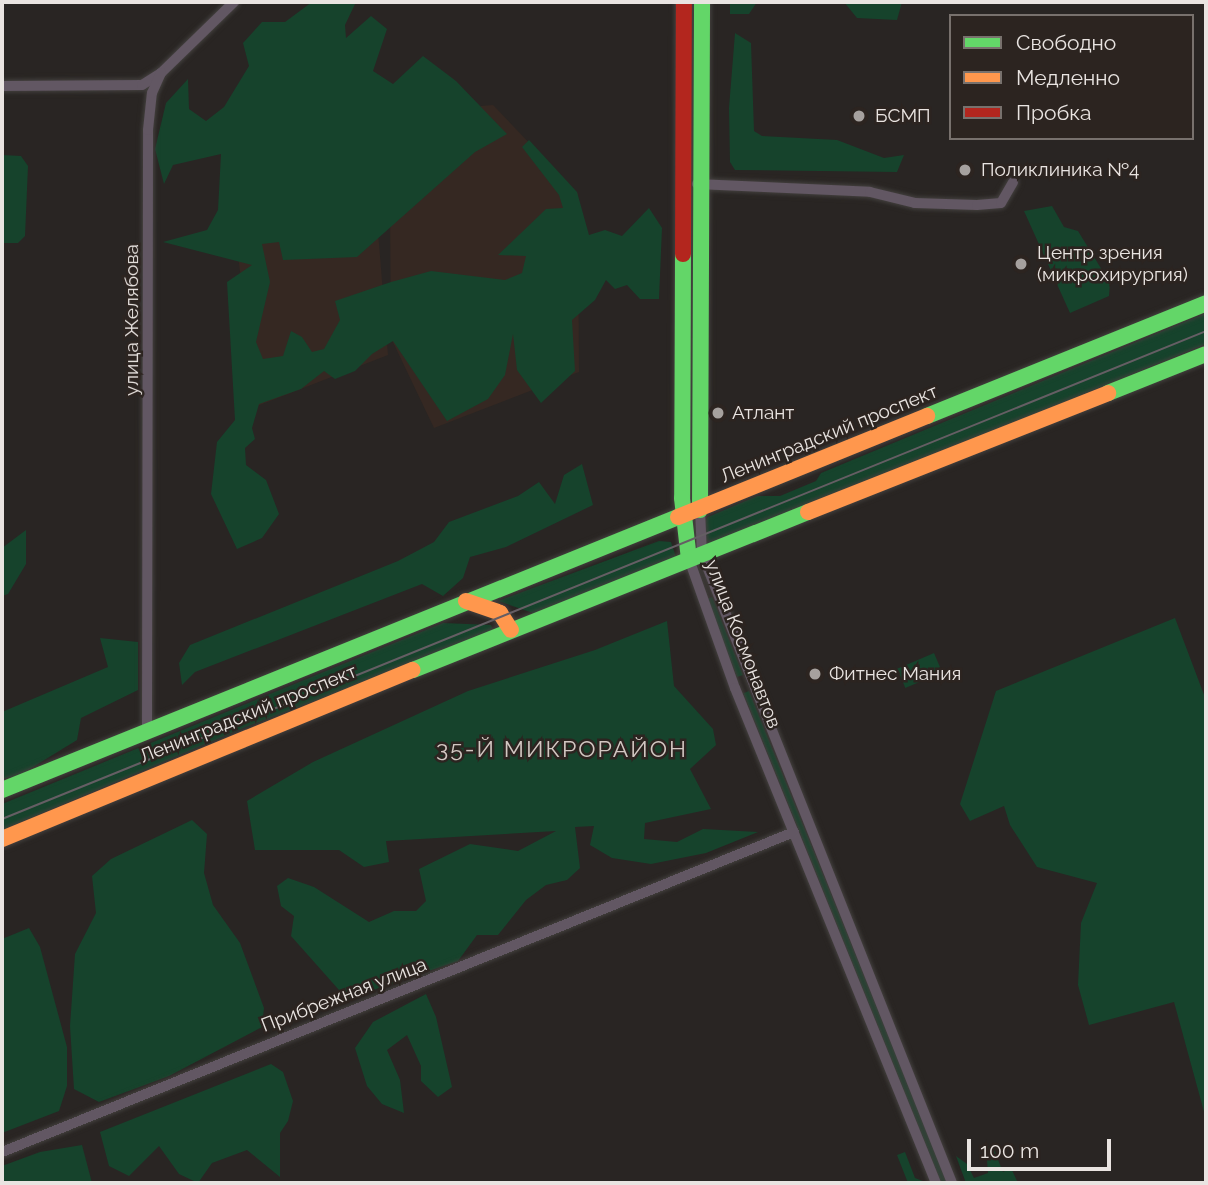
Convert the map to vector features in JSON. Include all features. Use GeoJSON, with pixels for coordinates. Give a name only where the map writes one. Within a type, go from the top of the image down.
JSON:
{"type":"FeatureCollection","features":[{"type":"Feature","properties":{"kind":"main road","name":"улица Космонавтов"},"geometry":{"type":"LineString","coordinates":[[684,2],[700,510]]}},
{"type":"Feature","properties":{"kind":"main road","name":"улица Космонавтов"},"geometry":{"type":"LineString","coordinates":[[696,557],[684,517],[691,183],[702,2]]}},
{"type":"Feature","properties":{"kind":"main road","name":"Ленинградский проспект"},"geometry":{"type":"LineString","coordinates":[[2,790],[466,601],[684,517],[1206,303]]}},
{"type":"Feature","properties":{"kind":"main road","name":"Ленинградский проспект"},"geometry":{"type":"LineString","coordinates":[[2,839],[510,630],[1206,354]]}},
{"type":"Feature","properties":{"kind":"main road"},"geometry":{"type":"LineString","coordinates":[[466,601],[505,617],[510,630]]}},
{"type":"Feature","properties":{"kind":"street"},"geometry":{"type":"LineString","coordinates":[[129,87],[161,73],[234,2]]}},
{"type":"Feature","properties":{"kind":"street","name":"улица Желябова"},"geometry":{"type":"LineString","coordinates":[[147,731],[148,116],[161,73]]}},
{"type":"Feature","properties":{"kind":"street"},"geometry":{"type":"LineString","coordinates":[[2,86],[129,87],[145,93],[148,116]]}},
{"type":"Feature","properties":{"kind":"street"},"geometry":{"type":"LineString","coordinates":[[691,183],[870,192],[915,203],[977,205],[1001,203],[1013,183]]}},
{"type":"Feature","properties":{"kind":"street","name":"улица Космонавтов"},"geometry":{"type":"LineString","coordinates":[[700,510],[696,557],[735,688],[936,1183]]}},
{"type":"Feature","properties":{"kind":"street","name":"улица Космонавтов"},"geometry":{"type":"LineString","coordinates":[[696,557],[752,681],[952,1183]]}},
{"type":"Feature","properties":{"kind":"street"},"geometry":{"type":"LineString","coordinates":[[735,688],[752,681]]}},
{"type":"Feature","properties":{"kind":"street","name":"Прибрежная улица"},"geometry":{"type":"LineString","coordinates":[[2,1152],[794,832]]}},
{"type":"Feature","properties":{"kind":"shaded area"},"geometry":{"type":"Polygon","coordinates":[[[493,105],[578,194],[579,372],[434,428],[391,338],[390,204],[481,106],[493,105]]]}},
{"type":"Feature","properties":{"kind":"shaded area"},"geometry":{"type":"Polygon","coordinates":[[[378,231],[388,355],[257,406],[236,240],[378,231]]]}},
{"type":"Feature","properties":{"kind":"green space"},"geometry":{"type":"Polygon","coordinates":[[[312,2],[356,2],[345,25],[346,38],[371,16],[387,29],[373,71],[393,84],[423,56],[456,81],[507,134],[475,152],[357,257],[283,260],[279,242],[262,244],[270,282],[256,342],[263,359],[283,356],[291,331],[302,337],[312,352],[324,349],[340,320],[335,301],[391,282],[431,271],[505,280],[522,273],[526,256],[498,255],[546,209],[563,208],[559,195],[522,147],[529,140],[577,192],[589,235],[605,230],[622,236],[649,208],[662,228],[659,299],[640,299],[627,285],[615,289],[606,280],[595,300],[572,320],[575,371],[541,403],[517,370],[513,334],[505,375],[488,399],[447,421],[393,341],[372,354],[355,371],[335,379],[324,371],[301,389],[259,404],[252,428],[255,439],[245,448],[246,465],[266,480],[279,514],[262,538],[237,549],[211,494],[217,442],[235,420],[227,282],[252,265],[163,242],[207,230],[218,210],[221,154],[173,165],[164,184],[155,149],[166,103],[188,79],[189,109],[206,121],[224,107],[249,66],[243,43],[262,22],[285,22],[312,2]]]}},
{"type":"Feature","properties":{"kind":"green space"},"geometry":{"type":"Polygon","coordinates":[[[730,2],[757,2],[749,14],[730,14],[730,2]]]}},
{"type":"Feature","properties":{"kind":"green space"},"geometry":{"type":"Polygon","coordinates":[[[844,2],[902,2],[897,20],[857,18],[844,2]]]}},
{"type":"Feature","properties":{"kind":"green space"},"geometry":{"type":"Polygon","coordinates":[[[735,33],[751,43],[754,131],[762,136],[837,140],[884,158],[904,155],[897,172],[735,170],[730,162],[729,108],[735,33]]]}},
{"type":"Feature","properties":{"kind":"green space"},"geometry":{"type":"Polygon","coordinates":[[[690,38],[695,38],[693,167],[689,167],[690,38]]]}},
{"type":"Feature","properties":{"kind":"green space"},"geometry":{"type":"Polygon","coordinates":[[[2,155],[21,156],[28,166],[25,236],[18,243],[2,243],[2,155]]]}},
{"type":"Feature","properties":{"kind":"green space"},"geometry":{"type":"Polygon","coordinates":[[[689,191],[694,191],[694,487],[688,487],[689,191]]]}},
{"type":"Feature","properties":{"kind":"green space"},"geometry":{"type":"Polygon","coordinates":[[[1052,206],[1064,227],[1078,231],[1110,283],[1109,296],[1070,313],[1024,211],[1052,206]]]}},
{"type":"Feature","properties":{"kind":"green space"},"geometry":{"type":"Polygon","coordinates":[[[1206,313],[1206,344],[703,550],[701,528],[708,517],[757,496],[780,496],[816,481],[821,473],[1206,313]]]}},
{"type":"Feature","properties":{"kind":"green space"},"geometry":{"type":"Polygon","coordinates":[[[582,464],[593,505],[506,547],[470,557],[463,578],[443,596],[422,584],[195,672],[182,685],[179,663],[190,645],[398,561],[434,542],[449,522],[518,496],[539,482],[555,504],[564,475],[582,464]]]}},
{"type":"Feature","properties":{"kind":"green space"},"geometry":{"type":"Polygon","coordinates":[[[26,530],[26,564],[8,594],[2,596],[2,548],[26,530]]]}},
{"type":"Feature","properties":{"kind":"green space"},"geometry":{"type":"Polygon","coordinates":[[[659,541],[671,542],[677,560],[533,613],[498,601],[659,541]]]}},
{"type":"Feature","properties":{"kind":"green space"},"geometry":{"type":"Polygon","coordinates":[[[712,597],[743,675],[737,677],[707,599],[712,597]]]}},
{"type":"Feature","properties":{"kind":"green space"},"geometry":{"type":"Polygon","coordinates":[[[1175,618],[1206,700],[1206,1119],[1174,1002],[1089,1025],[1078,985],[1081,923],[1097,883],[1037,867],[1010,825],[1004,806],[970,821],[960,804],[996,691],[1175,618]]]}},
{"type":"Feature","properties":{"kind":"green space"},"geometry":{"type":"Polygon","coordinates":[[[667,621],[674,686],[713,729],[716,745],[690,769],[711,809],[645,823],[644,839],[677,842],[703,829],[758,832],[706,853],[651,864],[612,858],[590,845],[594,826],[575,827],[580,868],[567,880],[546,885],[526,900],[498,935],[477,935],[458,961],[347,999],[291,936],[294,916],[281,906],[277,886],[288,878],[314,887],[369,922],[394,911],[416,911],[426,901],[419,869],[470,844],[518,851],[556,831],[386,841],[389,862],[364,867],[339,850],[255,850],[247,801],[313,762],[468,691],[595,650],[667,621]]]}},
{"type":"Feature","properties":{"kind":"green space"},"geometry":{"type":"Polygon","coordinates":[[[443,623],[491,625],[494,632],[246,727],[2,830],[2,804],[443,623]]]}},
{"type":"Feature","properties":{"kind":"green space"},"geometry":{"type":"Polygon","coordinates":[[[100,638],[138,642],[138,690],[81,718],[77,740],[20,775],[2,779],[2,712],[108,667],[100,638]]]}},
{"type":"Feature","properties":{"kind":"green space"},"geometry":{"type":"Polygon","coordinates":[[[934,653],[942,672],[905,688],[897,669],[934,653]]]}},
{"type":"Feature","properties":{"kind":"green space"},"geometry":{"type":"Polygon","coordinates":[[[749,691],[948,1182],[941,1183],[743,693],[749,691]]]}},
{"type":"Feature","properties":{"kind":"green space"},"geometry":{"type":"Polygon","coordinates":[[[192,820],[207,834],[204,873],[213,905],[240,943],[264,1008],[262,1027],[169,1076],[99,1102],[74,1089],[70,1026],[75,954],[96,913],[92,876],[111,859],[192,820]]]}},
{"type":"Feature","properties":{"kind":"green space"},"geometry":{"type":"Polygon","coordinates":[[[29,928],[40,947],[67,1047],[67,1086],[59,1111],[2,1133],[2,939],[29,928]]]}},
{"type":"Feature","properties":{"kind":"green space"},"geometry":{"type":"Polygon","coordinates":[[[426,994],[436,1017],[452,1087],[438,1097],[421,1081],[421,1066],[407,1035],[387,1050],[400,1080],[404,1113],[382,1104],[367,1086],[355,1048],[373,1022],[426,994]]]}},
{"type":"Feature","properties":{"kind":"green space"},"geometry":{"type":"Polygon","coordinates":[[[271,1064],[283,1072],[293,1101],[288,1121],[280,1133],[280,1177],[247,1150],[212,1163],[198,1183],[179,1174],[159,1146],[129,1176],[109,1166],[100,1132],[271,1064]]]}},
{"type":"Feature","properties":{"kind":"green space"},"geometry":{"type":"Polygon","coordinates":[[[82,1145],[92,1183],[2,1183],[2,1166],[40,1152],[82,1145]]]}},
{"type":"Feature","properties":{"kind":"green space"},"geometry":{"type":"Polygon","coordinates":[[[992,1145],[1003,1172],[1011,1168],[1018,1183],[966,1183],[956,1156],[967,1164],[974,1178],[988,1173],[986,1148],[992,1145]]]}},
{"type":"Feature","properties":{"kind":"green space"},"geometry":{"type":"Polygon","coordinates":[[[905,1152],[915,1178],[928,1183],[908,1183],[897,1155],[905,1152]]]}},
{"type":"Feature","properties":{"kind":"tram line"},"geometry":{"type":"LineString","coordinates":[[2,819],[1206,331]]}},
{"type":"Feature","properties":{"kind":"traffic: fast"},"geometry":{"type":"LineString","coordinates":[[700,510],[702,2]]}},
{"type":"Feature","properties":{"kind":"traffic: fast"},"geometry":{"type":"LineString","coordinates":[[683,254],[682,498],[689,559]]}},
{"type":"Feature","properties":{"kind":"traffic: fast"},"geometry":{"type":"LineString","coordinates":[[927,416],[1206,303]]}},
{"type":"Feature","properties":{"kind":"traffic: fast"},"geometry":{"type":"LineString","coordinates":[[1108,393],[1206,354]]}},
{"type":"Feature","properties":{"kind":"traffic: fast"},"geometry":{"type":"LineString","coordinates":[[413,670],[808,512]]}},
{"type":"Feature","properties":{"kind":"traffic: fast"},"geometry":{"type":"LineString","coordinates":[[2,790],[678,517]]}},
{"type":"Feature","properties":{"kind":"traffic: slow"},"geometry":{"type":"LineString","coordinates":[[808,512],[1108,393]]}},
{"type":"Feature","properties":{"kind":"traffic: slow"},"geometry":{"type":"LineString","coordinates":[[678,517],[927,416]]}},
{"type":"Feature","properties":{"kind":"traffic: slow"},"geometry":{"type":"LineString","coordinates":[[466,601],[500,613],[511,630]]}},
{"type":"Feature","properties":{"kind":"traffic: slow"},"geometry":{"type":"LineString","coordinates":[[2,839],[413,670]]}},
{"type":"Feature","properties":{"kind":"traffic: jam"},"geometry":{"type":"LineString","coordinates":[[683,254],[684,2]]}},
{"type":"Feature","properties":{"kind":"place","name":"БСМП"},"geometry":{"type":"Point","coordinates":[859,116]}},
{"type":"Feature","properties":{"kind":"place","name":"Поликлиника №4"},"geometry":{"type":"Point","coordinates":[965,170]}},
{"type":"Feature","properties":{"kind":"place","name":"Центр зрения (микрохирургия)"},"geometry":{"type":"Point","coordinates":[1021,264]}},
{"type":"Feature","properties":{"kind":"place","name":"Атлант"},"geometry":{"type":"Point","coordinates":[718,413]}},
{"type":"Feature","properties":{"kind":"place","name":"Фитнес Мания"},"geometry":{"type":"Point","coordinates":[815,674]}},
{"type":"Feature","properties":{"kind":"district","name":"35-Й МИКРОРАЙОН"},"geometry":{"type":"Point","coordinates":[562,749]}}]}
